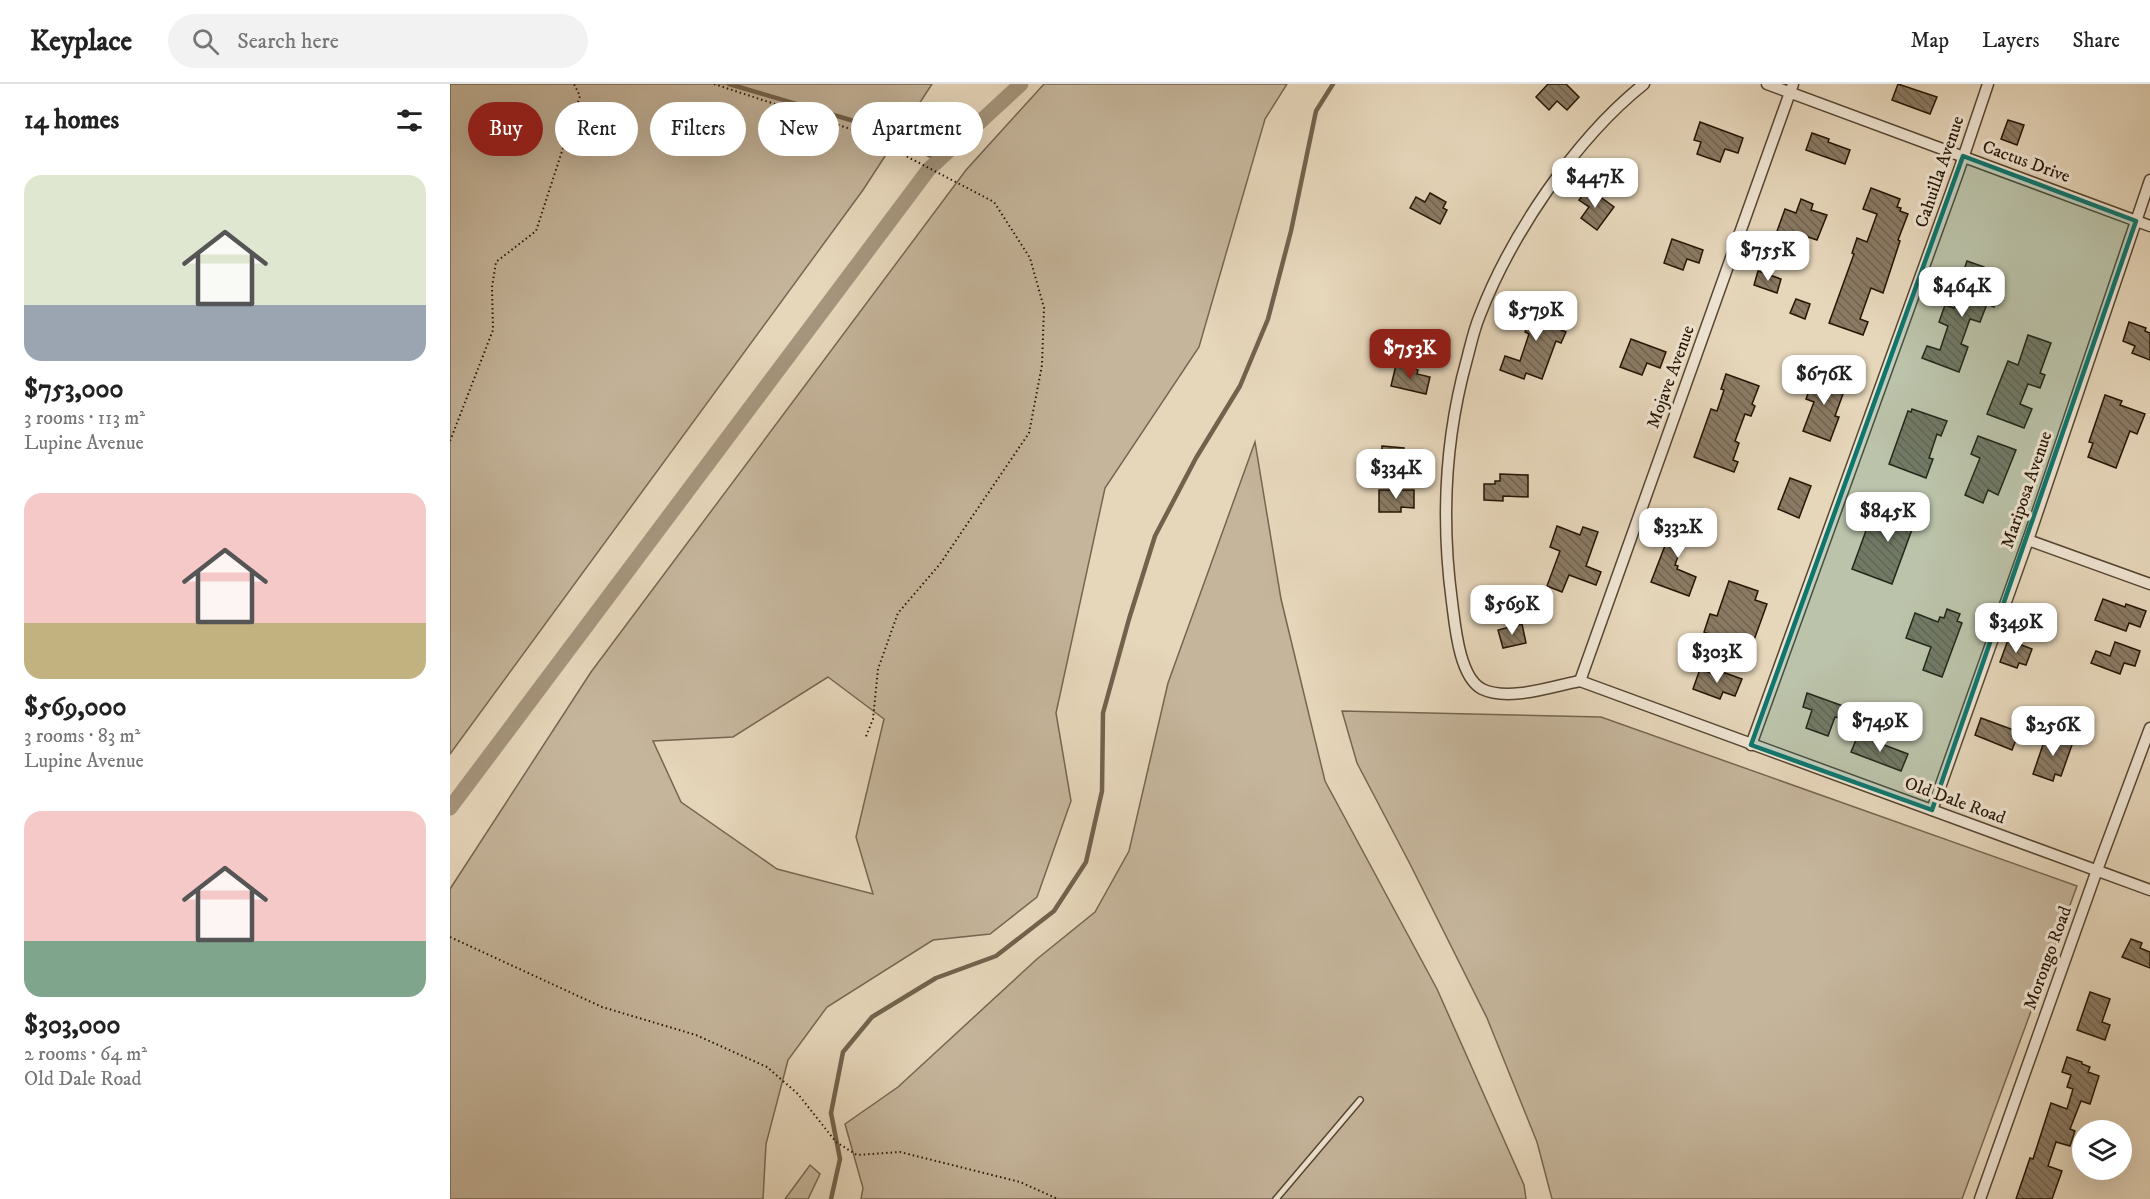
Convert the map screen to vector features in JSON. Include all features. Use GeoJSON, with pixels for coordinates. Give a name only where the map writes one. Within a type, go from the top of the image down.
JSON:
{"type":"FeatureCollection","features":[{"type":"Feature","properties":{"kind":"street"},"geometry":{"type":"LineString","coordinates":[[1580,681],[1521,693],[1495,693],[1480,688],[1471,679],[1464,665],[1456,637],[1448,569],[1445,493],[1451,432],[1460,384],[1479,316],[1502,266],[1530,215],[1558,175],[1616,107],[1644,84]]}},
{"type":"Feature","properties":{"kind":"street","name":"Cactus Drive"},"geometry":{"type":"LineString","coordinates":[[1767,84],[1791,88],[2150,226]]}},
{"type":"Feature","properties":{"kind":"street","name":"Cahuilla Avenue"},"geometry":{"type":"LineString","coordinates":[[1751,745],[1988,84]]}},
{"type":"Feature","properties":{"kind":"street","name":"Mojave Avenue"},"geometry":{"type":"LineString","coordinates":[[1580,681],[1791,88]]}},
{"type":"Feature","properties":{"kind":"street","name":"Mariposa Avenue"},"geometry":{"type":"LineString","coordinates":[[1932,810],[2028,540],[2150,180]]}},
{"type":"Feature","properties":{"kind":"street"},"geometry":{"type":"LineString","coordinates":[[2028,540],[2150,584]]}},
{"type":"Feature","properties":{"kind":"street","name":"Old Dale Road"},"geometry":{"type":"LineString","coordinates":[[1580,681],[2150,891]]}},
{"type":"Feature","properties":{"kind":"street","name":"Morongo Road"},"geometry":{"type":"LineString","coordinates":[[1980,1199],[2150,728]]}},
{"type":"Feature","properties":{"kind":"lane"},"geometry":{"type":"LineString","coordinates":[[1276,1199],[1360,1100]]}},
{"type":"Feature","properties":{"kind":"path"},"geometry":{"type":"LineString","coordinates":[[450,441],[494,330],[492,287],[496,262],[536,231],[580,96],[574,84]]}},
{"type":"Feature","properties":{"kind":"path"},"geometry":{"type":"LineString","coordinates":[[714,84],[881,140],[902,154],[994,202],[1030,258],[1044,308],[1042,365],[1029,433],[940,564],[898,613],[878,669],[873,719],[865,739]]}},
{"type":"Feature","properties":{"kind":"path"},"geometry":{"type":"LineString","coordinates":[[450,936],[602,1007],[696,1035],[767,1067],[798,1094],[836,1142],[857,1155],[900,1152],[1020,1182],[1058,1199]]}},
{"type":"Feature","properties":{"kind":"highlighted area"},"geometry":{"type":"Polygon","coordinates":[[[1963,156],[2136,221],[1932,810],[1751,745],[1963,156]]]}},
{"type":"Feature","properties":{"kind":"shaded area"},"geometry":{"type":"Polygon","coordinates":[[[450,84],[932,84],[920,102],[851,102],[851,156],[885,156],[863,190],[450,754],[450,84]]]}},
{"type":"Feature","properties":{"kind":"shaded area"},"geometry":{"type":"Polygon","coordinates":[[[1044,84],[1287,84],[1265,119],[1199,347],[1105,488],[1056,713],[1071,801],[1037,897],[990,934],[933,940],[827,1007],[788,1060],[766,1144],[763,1199],[450,1199],[450,889],[591,672],[966,170],[979,156],[983,156],[983,151],[1044,84]],[[828,677],[733,737],[653,741],[681,802],[777,869],[873,894],[856,837],[884,719],[828,677]]]}},
{"type":"Feature","properties":{"kind":"shaded area"},"geometry":{"type":"Polygon","coordinates":[[[1255,442],[1281,599],[1325,781],[1437,989],[1524,1185],[1526,1199],[861,1199],[863,1188],[845,1124],[898,1087],[1037,959],[1095,912],[1129,851],[1168,683],[1255,442]]]}},
{"type":"Feature","properties":{"kind":"shaded area"},"geometry":{"type":"Polygon","coordinates":[[[1342,711],[1601,717],[2077,886],[1962,1199],[1552,1199],[1537,1142],[1487,1018],[1357,763],[1342,711]]]}},
{"type":"Feature","properties":{"kind":"shaded area"},"geometry":{"type":"Polygon","coordinates":[[[810,1165],[820,1174],[808,1199],[785,1199],[810,1165]]]}},
{"type":"Feature","properties":{"kind":"building"},"geometry":{"type":"Polygon","coordinates":[[[1548,84],[1566,84],[1579,97],[1567,110],[1557,101],[1549,110],[1536,97],[1548,84]]]}},
{"type":"Feature","properties":{"kind":"building"},"geometry":{"type":"Polygon","coordinates":[[[1898,84],[1937,97],[1930,114],[1892,100],[1898,84]]]}},
{"type":"Feature","properties":{"kind":"building"},"geometry":{"type":"Polygon","coordinates":[[[2008,120],[2024,125],[2017,145],[2001,139],[2008,120]]]}},
{"type":"Feature","properties":{"kind":"building"},"geometry":{"type":"Polygon","coordinates":[[[1700,122],[1743,138],[1738,153],[1725,149],[1720,162],[1697,154],[1701,142],[1694,140],[1700,122]]]}},
{"type":"Feature","properties":{"kind":"building"},"geometry":{"type":"Polygon","coordinates":[[[1812,133],[1850,150],[1845,164],[1806,150],[1812,133]]]}},
{"type":"Feature","properties":{"kind":"building"},"geometry":{"type":"Polygon","coordinates":[[[1588,188],[1614,207],[1597,230],[1581,218],[1589,207],[1579,200],[1588,188]]]}},
{"type":"Feature","properties":{"kind":"building"},"geometry":{"type":"Polygon","coordinates":[[[1871,188],[1900,199],[1897,207],[1908,214],[1883,293],[1871,288],[1860,319],[1868,322],[1863,335],[1829,323],[1854,254],[1852,253],[1857,238],[1867,242],[1877,214],[1863,209],[1871,188]]]}},
{"type":"Feature","properties":{"kind":"building"},"geometry":{"type":"Polygon","coordinates":[[[1430,193],[1446,202],[1443,208],[1447,210],[1440,224],[1410,208],[1416,197],[1425,202],[1430,193]]]}},
{"type":"Feature","properties":{"kind":"building"},"geometry":{"type":"Polygon","coordinates":[[[1801,199],[1813,204],[1811,210],[1827,215],[1817,240],[1799,234],[1789,259],[1770,252],[1772,247],[1768,245],[1773,233],[1776,234],[1785,209],[1796,213],[1801,199]]]}},
{"type":"Feature","properties":{"kind":"building"},"geometry":{"type":"Polygon","coordinates":[[[1672,239],[1703,250],[1699,263],[1687,259],[1683,270],[1664,263],[1672,239]]]}},
{"type":"Feature","properties":{"kind":"building"},"geometry":{"type":"Polygon","coordinates":[[[1967,261],[1984,267],[1980,279],[1990,283],[1986,292],[1997,297],[1994,307],[1987,304],[1980,322],[1970,319],[1961,344],[1968,347],[1959,372],[1922,358],[1927,346],[1940,350],[1948,326],[1939,322],[1945,305],[1954,308],[1967,261]]]}},
{"type":"Feature","properties":{"kind":"building"},"geometry":{"type":"Polygon","coordinates":[[[1758,271],[1781,279],[1777,293],[1754,285],[1758,271]]]}},
{"type":"Feature","properties":{"kind":"building"},"geometry":{"type":"Polygon","coordinates":[[[1796,299],[1810,304],[1805,319],[1790,313],[1796,299]]]}},
{"type":"Feature","properties":{"kind":"building"},"geometry":{"type":"Polygon","coordinates":[[[1526,300],[1563,315],[1557,328],[1566,332],[1561,343],[1556,341],[1542,379],[1526,373],[1524,379],[1500,370],[1505,356],[1520,361],[1529,334],[1525,332],[1530,322],[1519,317],[1526,300]]]}},
{"type":"Feature","properties":{"kind":"building"},"geometry":{"type":"Polygon","coordinates":[[[2129,322],[2146,328],[2145,331],[2150,333],[2150,360],[2132,353],[2135,346],[2123,341],[2129,322]]]}},
{"type":"Feature","properties":{"kind":"building"},"geometry":{"type":"Polygon","coordinates":[[[2028,335],[2051,343],[2040,373],[2045,375],[2040,388],[2028,384],[2020,404],[2032,409],[2024,428],[1987,414],[2008,361],[2018,365],[2028,335]]]}},
{"type":"Feature","properties":{"kind":"building"},"geometry":{"type":"Polygon","coordinates":[[[1631,339],[1666,352],[1660,368],[1647,363],[1642,375],[1620,367],[1631,339]]]}},
{"type":"Feature","properties":{"kind":"building"},"geometry":{"type":"Polygon","coordinates":[[[1396,365],[1418,370],[1417,374],[1430,377],[1426,394],[1391,386],[1396,365]]]}},
{"type":"Feature","properties":{"kind":"building"},"geometry":{"type":"Polygon","coordinates":[[[1823,371],[1842,378],[1837,392],[1843,394],[1835,416],[1839,417],[1830,441],[1803,431],[1814,402],[1806,399],[1813,380],[1815,381],[1818,372],[1823,371]]]}},
{"type":"Feature","properties":{"kind":"building"},"geometry":{"type":"Polygon","coordinates":[[[1726,374],[1759,386],[1752,404],[1755,406],[1751,416],[1745,414],[1735,441],[1739,443],[1733,460],[1738,462],[1734,472],[1694,457],[1711,409],[1717,411],[1724,390],[1721,389],[1726,374]]]}},
{"type":"Feature","properties":{"kind":"building"},"geometry":{"type":"Polygon","coordinates":[[[2105,395],[2122,401],[2120,405],[2145,414],[2137,434],[2130,431],[2116,468],[2088,457],[2093,443],[2089,442],[2105,395]]]}},
{"type":"Feature","properties":{"kind":"building"},"geometry":{"type":"Polygon","coordinates":[[[1912,409],[1947,421],[1941,436],[1937,434],[1929,458],[1933,459],[1926,478],[1889,464],[1908,411],[1911,412],[1912,409]]]}},
{"type":"Feature","properties":{"kind":"building"},"geometry":{"type":"Polygon","coordinates":[[[1978,436],[2016,450],[1998,495],[1988,490],[1983,503],[1965,495],[1980,458],[1971,454],[1978,436]]]}},
{"type":"Feature","properties":{"kind":"building"},"geometry":{"type":"Polygon","coordinates":[[[1382,446],[1404,448],[1403,454],[1415,455],[1414,470],[1381,468],[1382,446]]]}},
{"type":"Feature","properties":{"kind":"building"},"geometry":{"type":"Polygon","coordinates":[[[1500,474],[1528,475],[1528,497],[1503,496],[1503,501],[1484,500],[1484,484],[1495,484],[1495,481],[1500,481],[1500,474]]]}},
{"type":"Feature","properties":{"kind":"building"},"geometry":{"type":"Polygon","coordinates":[[[1790,478],[1811,486],[1799,518],[1778,509],[1790,478]]]}},
{"type":"Feature","properties":{"kind":"building"},"geometry":{"type":"Polygon","coordinates":[[[1379,490],[1414,490],[1414,508],[1401,507],[1401,512],[1379,512],[1379,490]]]}},
{"type":"Feature","properties":{"kind":"building"},"geometry":{"type":"Polygon","coordinates":[[[1910,495],[1929,502],[1924,519],[1917,516],[1892,584],[1852,569],[1871,517],[1898,527],[1910,495]]]}},
{"type":"Feature","properties":{"kind":"building"},"geometry":{"type":"Polygon","coordinates":[[[1682,519],[1707,528],[1700,545],[1684,539],[1675,565],[1678,566],[1677,569],[1696,577],[1689,596],[1651,582],[1671,530],[1677,532],[1682,519]]]}},
{"type":"Feature","properties":{"kind":"building"},"geometry":{"type":"Polygon","coordinates":[[[1557,526],[1580,535],[1583,527],[1598,532],[1586,566],[1601,572],[1596,585],[1569,575],[1562,592],[1547,586],[1560,551],[1550,547],[1557,526]]]}},
{"type":"Feature","properties":{"kind":"building"},"geometry":{"type":"Polygon","coordinates":[[[1729,581],[1758,591],[1755,600],[1767,604],[1749,654],[1729,647],[1731,643],[1704,632],[1710,614],[1717,616],[1729,581]]]}},
{"type":"Feature","properties":{"kind":"building"},"geometry":{"type":"Polygon","coordinates":[[[2103,599],[2146,611],[2140,627],[2129,623],[2126,631],[2095,620],[2103,599]]]}},
{"type":"Feature","properties":{"kind":"building"},"geometry":{"type":"Polygon","coordinates":[[[1947,609],[1960,614],[1957,621],[1962,623],[1942,677],[1923,670],[1931,647],[1906,638],[1915,613],[1938,622],[1940,617],[1944,618],[1947,609]]]}},
{"type":"Feature","properties":{"kind":"building"},"geometry":{"type":"Polygon","coordinates":[[[1522,624],[1526,643],[1503,648],[1498,630],[1522,624]]]}},
{"type":"Feature","properties":{"kind":"building"},"geometry":{"type":"Polygon","coordinates":[[[2008,640],[2032,649],[2026,665],[2019,663],[2017,668],[2000,662],[2008,640]]]}},
{"type":"Feature","properties":{"kind":"building"},"geometry":{"type":"Polygon","coordinates":[[[2115,642],[2140,651],[2135,666],[2124,663],[2120,674],[2091,663],[2096,651],[2110,656],[2115,642]]]}},
{"type":"Feature","properties":{"kind":"building"},"geometry":{"type":"Polygon","coordinates":[[[1700,669],[1713,674],[1714,669],[1742,679],[1735,696],[1723,692],[1720,699],[1693,689],[1700,669]]]}},
{"type":"Feature","properties":{"kind":"building"},"geometry":{"type":"Polygon","coordinates":[[[1807,693],[1843,706],[1839,718],[1835,717],[1828,736],[1806,728],[1812,710],[1803,707],[1807,693]]]}},
{"type":"Feature","properties":{"kind":"building"},"geometry":{"type":"Polygon","coordinates":[[[1981,718],[2019,732],[2012,750],[1975,735],[1981,718]]]}},
{"type":"Feature","properties":{"kind":"building"},"geometry":{"type":"Polygon","coordinates":[[[2047,733],[2073,742],[2061,776],[2055,774],[2053,781],[2033,774],[2047,733]]]}},
{"type":"Feature","properties":{"kind":"building"},"geometry":{"type":"Polygon","coordinates":[[[1858,735],[1908,754],[1901,771],[1851,752],[1858,735]]]}},
{"type":"Feature","properties":{"kind":"building"},"geometry":{"type":"Polygon","coordinates":[[[2131,939],[2142,943],[2140,948],[2150,952],[2150,968],[2122,957],[2131,939]]]}},
{"type":"Feature","properties":{"kind":"building"},"geometry":{"type":"Polygon","coordinates":[[[2090,992],[2110,999],[2102,1022],[2110,1025],[2105,1040],[2077,1030],[2090,992]]]}},
{"type":"Feature","properties":{"kind":"building"},"geometry":{"type":"Polygon","coordinates":[[[2067,1057],[2082,1062],[2090,1067],[2088,1072],[2099,1076],[2090,1104],[2081,1101],[2072,1120],[2070,1146],[2056,1142],[2048,1166],[2062,1171],[2052,1199],[2016,1199],[2030,1158],[2033,1159],[2051,1103],[2067,1109],[2073,1089],[2067,1087],[2071,1075],[2062,1072],[2067,1057]]]}},
{"type":"Feature","properties":{"kind":"waterway"},"geometry":{"type":"LineString","coordinates":[[729,84],[881,129],[938,160]]}},
{"type":"Feature","properties":{"kind":"waterway"},"geometry":{"type":"LineString","coordinates":[[450,808],[929,169],[1021,84]]}},
{"type":"Feature","properties":{"kind":"waterway"},"geometry":{"type":"LineString","coordinates":[[831,1199],[840,1159],[831,1113],[843,1052],[872,1017],[936,978],[996,956],[1054,911],[1086,862],[1102,791],[1103,713],[1155,536],[1196,458],[1240,386],[1268,319],[1291,231],[1316,111],[1333,84]]}}]}
